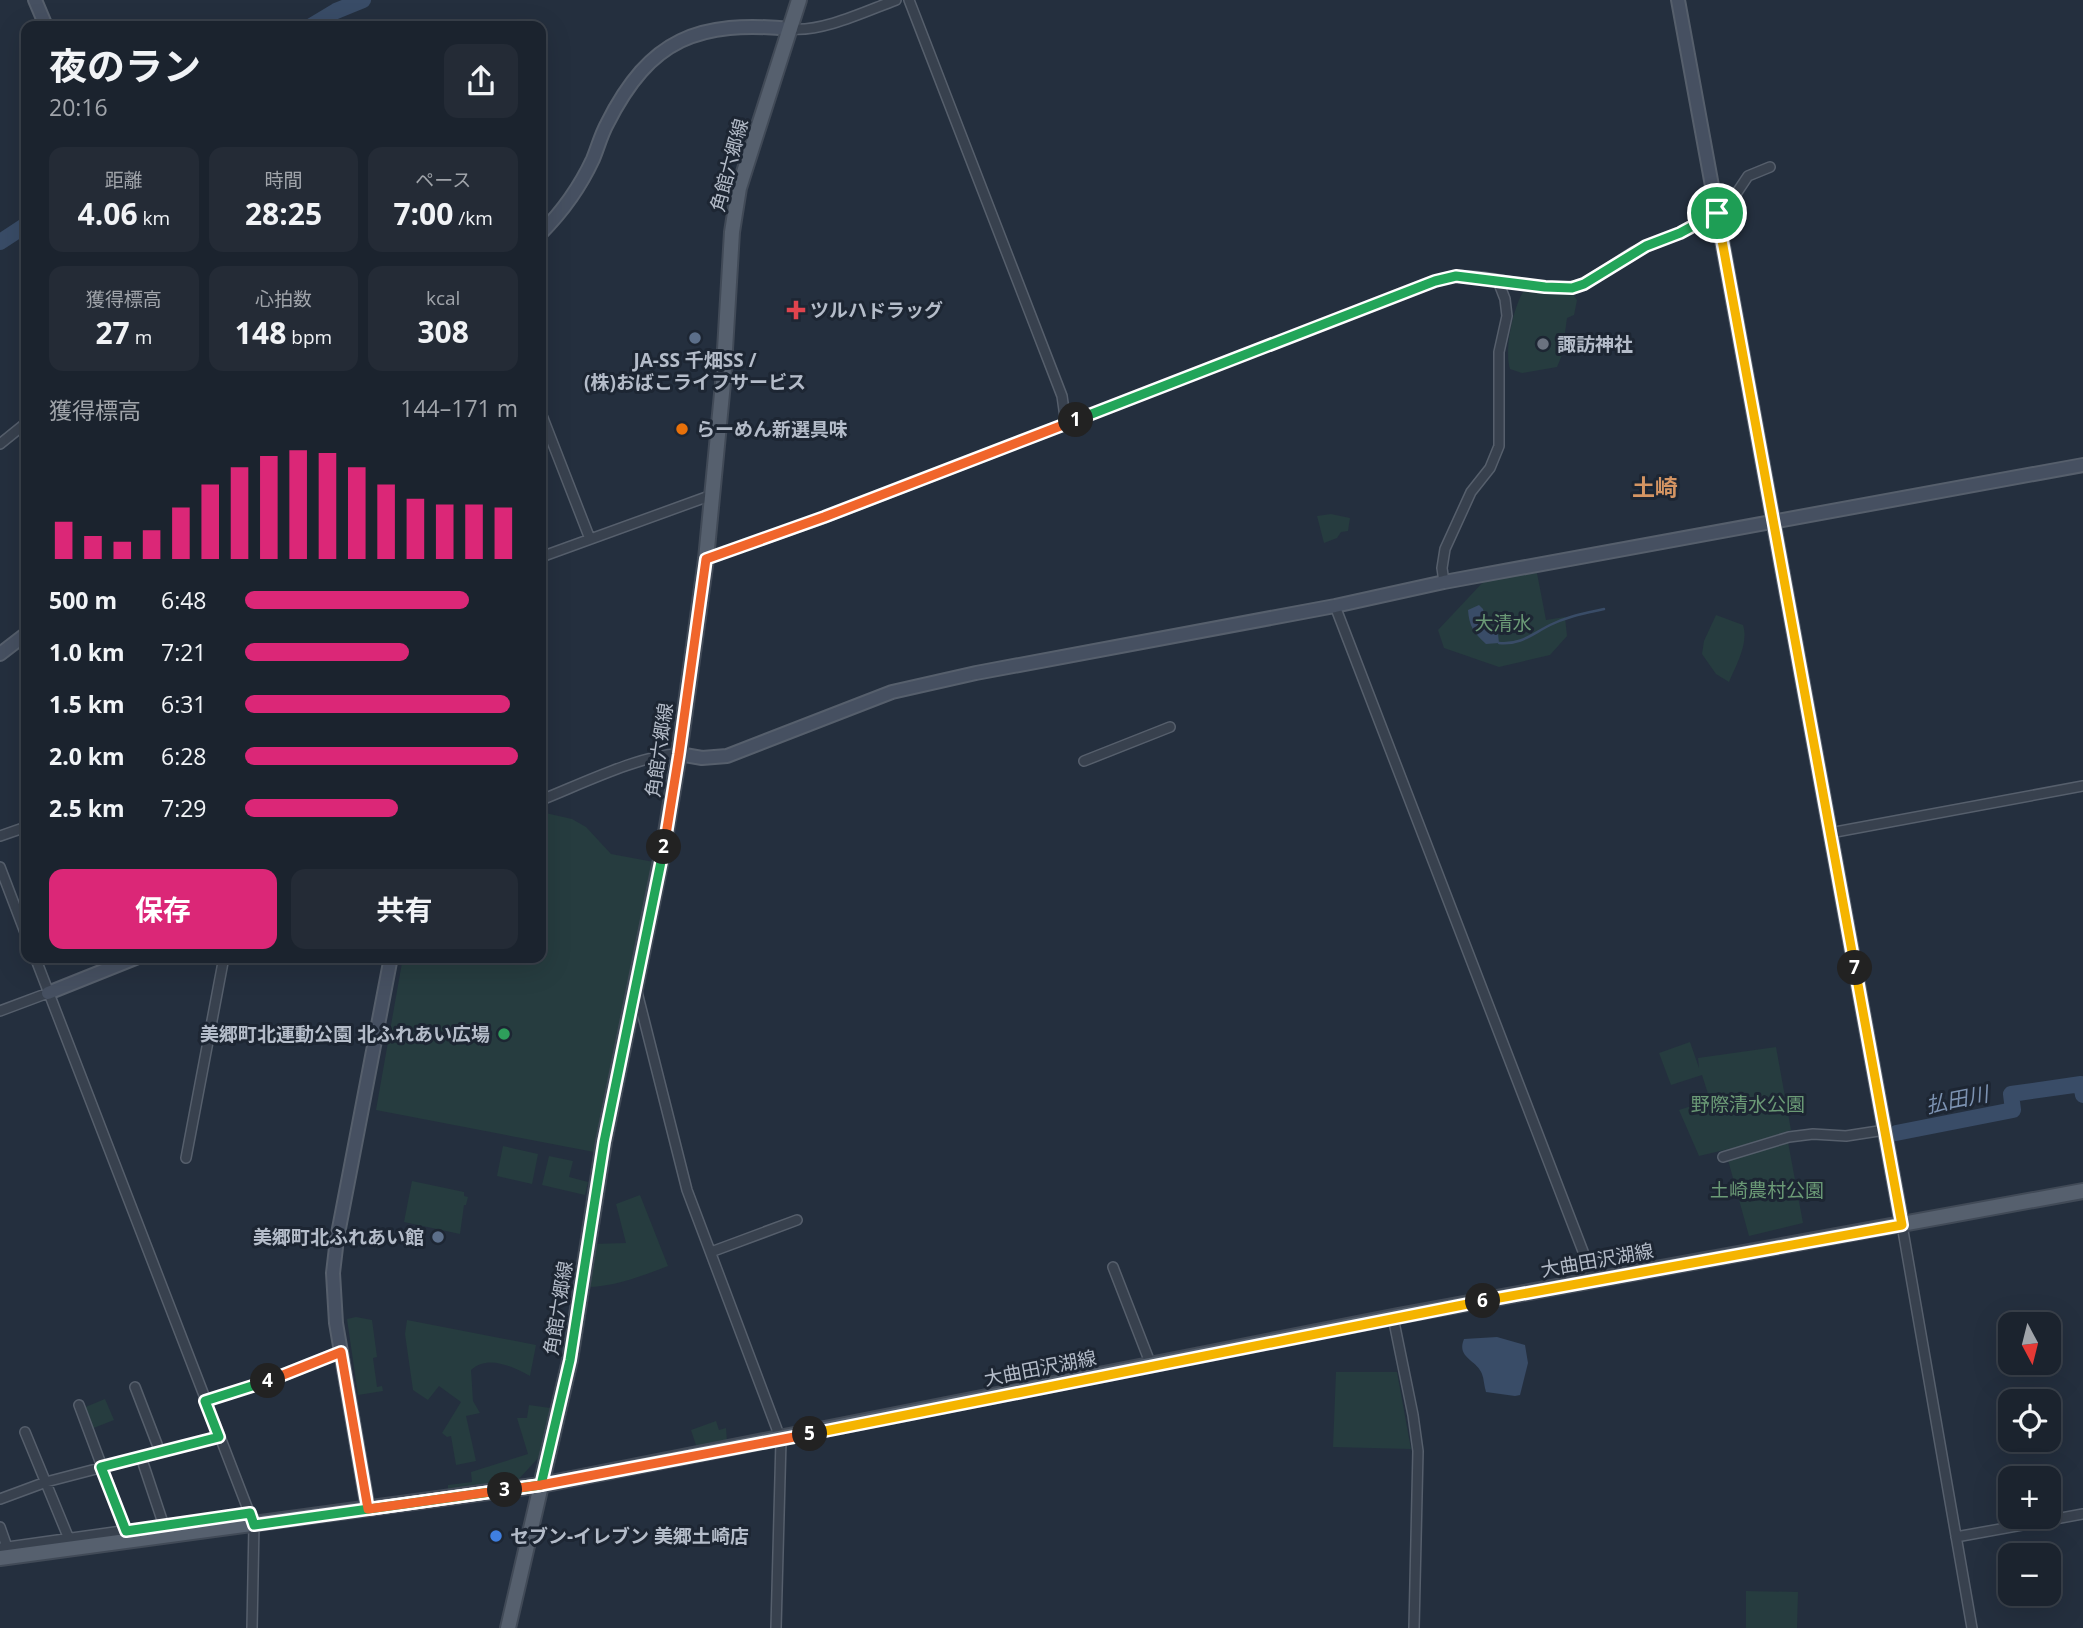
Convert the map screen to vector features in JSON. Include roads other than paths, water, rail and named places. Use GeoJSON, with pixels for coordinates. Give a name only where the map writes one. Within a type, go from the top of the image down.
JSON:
{"type":"FeatureCollection","features":[{"type":"Feature","properties":{"kind":"main road","name":"角館六郷線"},"geometry":{"type":"LineString","coordinates":[[508,1628],[570,1360],[604,1142],[663,850],[679,754],[706,559],[723,383],[733,222],[739,188],[799,0]]}},
{"type":"Feature","properties":{"kind":"main road","name":"大曲田沢湖線"},"geometry":{"type":"LineString","coordinates":[[2,1551],[252,1519],[368,1509],[541,1485],[781,1440],[1393,1317],[2083,1191]]}},
{"type":"Feature","properties":{"kind":"street"},"geometry":{"type":"LineString","coordinates":[[35,0],[44,21]]}},
{"type":"Feature","properties":{"kind":"street"},"geometry":{"type":"LineString","coordinates":[[546,227],[579,188],[622,97],[638,73],[656,56],[680,41],[702,32],[752,25],[804,30],[896,0]]}},
{"type":"Feature","properties":{"kind":"street"},"geometry":{"type":"LineString","coordinates":[[909,0],[1062,396],[1066,424]]}},
{"type":"Feature","properties":{"kind":"street"},"geometry":{"type":"LineString","coordinates":[[1678,0],[1885,1130],[1972,1628]]}},
{"type":"Feature","properties":{"kind":"street"},"geometry":{"type":"LineString","coordinates":[[706,559],[837,513],[1435,281],[1456,276],[1545,287],[1572,288],[1584,284],[1640,249],[1680,233],[1716,211],[1734,197],[1748,176],[1770,167]]}},
{"type":"Feature","properties":{"kind":"street"},"geometry":{"type":"LineString","coordinates":[[1444,582],[1442,568],[1445,549],[1471,492],[1490,468],[1499,446],[1499,352],[1507,316],[1505,299],[1498,281]]}},
{"type":"Feature","properties":{"kind":"street"},"geometry":{"type":"LineString","coordinates":[[546,426],[590,539]]}},
{"type":"Feature","properties":{"kind":"street"},"geometry":{"type":"LineString","coordinates":[[0,444],[21,427]]}},
{"type":"Feature","properties":{"kind":"street"},"geometry":{"type":"LineString","coordinates":[[546,798],[668,754],[702,758],[727,756],[892,692],[1048,659],[1335,606],[1444,582],[2083,465]]}},
{"type":"Feature","properties":{"kind":"street"},"geometry":{"type":"LineString","coordinates":[[546,556],[712,495]]}},
{"type":"Feature","properties":{"kind":"street"},"geometry":{"type":"LineString","coordinates":[[1335,606],[1594,1280]]}},
{"type":"Feature","properties":{"kind":"street"},"geometry":{"type":"LineString","coordinates":[[0,654],[21,638]]}},
{"type":"Feature","properties":{"kind":"street"},"geometry":{"type":"LineString","coordinates":[[1084,761],[1170,727]]}},
{"type":"Feature","properties":{"kind":"street"},"geometry":{"type":"LineString","coordinates":[[1830,833],[2083,786]]}},
{"type":"Feature","properties":{"kind":"street"},"geometry":{"type":"LineString","coordinates":[[0,836],[21,829]]}},
{"type":"Feature","properties":{"kind":"street"},"geometry":{"type":"LineString","coordinates":[[0,867],[21,922]]}},
{"type":"Feature","properties":{"kind":"street"},"geometry":{"type":"LineString","coordinates":[[37,963],[252,1519],[252,1628]]}},
{"type":"Feature","properties":{"kind":"street"},"geometry":{"type":"LineString","coordinates":[[0,1011],[123,963]]}},
{"type":"Feature","properties":{"kind":"street"},"geometry":{"type":"LineString","coordinates":[[186,1158],[223,963]]}},
{"type":"Feature","properties":{"kind":"street"},"geometry":{"type":"LineString","coordinates":[[368,1509],[336,1322],[333,1273],[337,1239],[391,963]]}},
{"type":"Feature","properties":{"kind":"street"},"geometry":{"type":"LineString","coordinates":[[635,986],[687,1190],[781,1440],[776,1628]]}},
{"type":"Feature","properties":{"kind":"street"},"geometry":{"type":"LineString","coordinates":[[1723,1157],[1789,1137],[1813,1134],[1846,1136],[1885,1130]]}},
{"type":"Feature","properties":{"kind":"street"},"geometry":{"type":"LineString","coordinates":[[710,1252],[797,1220]]}},
{"type":"Feature","properties":{"kind":"street"},"geometry":{"type":"LineString","coordinates":[[1113,1267],[1151,1365]]}},
{"type":"Feature","properties":{"kind":"street"},"geometry":{"type":"LineString","coordinates":[[1393,1317],[1418,1451],[1414,1628]]}},
{"type":"Feature","properties":{"kind":"street"},"geometry":{"type":"LineString","coordinates":[[205,1401],[288,1374],[341,1352]]}},
{"type":"Feature","properties":{"kind":"street"},"geometry":{"type":"LineString","coordinates":[[135,1387],[160,1452]]}},
{"type":"Feature","properties":{"kind":"street"},"geometry":{"type":"LineString","coordinates":[[79,1405],[126,1531]]}},
{"type":"Feature","properties":{"kind":"street"},"geometry":{"type":"LineString","coordinates":[[25,1432],[69,1539]]}},
{"type":"Feature","properties":{"kind":"street"},"geometry":{"type":"LineString","coordinates":[[0,1499],[46,1482],[219,1437]]}},
{"type":"Feature","properties":{"kind":"street"},"geometry":{"type":"LineString","coordinates":[[141,1457],[164,1526]]}},
{"type":"Feature","properties":{"kind":"street"},"geometry":{"type":"LineString","coordinates":[[1956,1537],[2083,1514]]}},
{"type":"Feature","properties":{"kind":"street"},"geometry":{"type":"LineString","coordinates":[[0,1527],[2,1551],[164,1526],[252,1519]]}},
{"type":"Feature","properties":{"kind":"water","name":"大清水"},"geometry":{"type":"Polygon","coordinates":[[[1479,605],[1489,626],[1498,634],[1499,643],[1486,644],[1473,629],[1468,610],[1479,605]]]}},
{"type":"Feature","properties":{"kind":"water"},"geometry":{"type":"Polygon","coordinates":[[[1497,1337],[1525,1345],[1528,1363],[1520,1395],[1486,1392],[1483,1376],[1463,1351],[1464,1339],[1497,1337]]]}},
{"type":"Feature","properties":{"kind":"waterway"},"geometry":{"type":"LineString","coordinates":[[319,21],[363,0]]}},
{"type":"Feature","properties":{"kind":"waterway"},"geometry":{"type":"LineString","coordinates":[[0,242],[21,228]]}},
{"type":"Feature","properties":{"kind":"waterway"},"geometry":{"type":"LineString","coordinates":[[1499,643],[1520,641],[1563,619],[1604,609]]}},
{"type":"Feature","properties":{"kind":"waterway","name":"払田川"},"geometry":{"type":"LineString","coordinates":[[1896,1133],[2013,1110],[2011,1094],[2081,1084],[2083,1095]]}},
{"type":"Feature","properties":{"kind":"place","name":"ツルハドラッグ"},"geometry":{"type":"Point","coordinates":[796,310]}},
{"type":"Feature","properties":{"kind":"place","name":"JA-SS 千畑SS / (株)おばこライフサービス"},"geometry":{"type":"Point","coordinates":[695,338]}},
{"type":"Feature","properties":{"kind":"place","name":"諏訪神社"},"geometry":{"type":"Point","coordinates":[1543,344]}},
{"type":"Feature","properties":{"kind":"place","name":"らーめん新選具味"},"geometry":{"type":"Point","coordinates":[682,429]}},
{"type":"Feature","properties":{"kind":"place","name":"美郷町北運動公園 北ふれあい広場"},"geometry":{"type":"Point","coordinates":[504,1034]}},
{"type":"Feature","properties":{"kind":"place","name":"美郷町北ふれあい館"},"geometry":{"type":"Point","coordinates":[438,1237]}},
{"type":"Feature","properties":{"kind":"place","name":"セブン-イレブン 美郷土崎店"},"geometry":{"type":"Point","coordinates":[496,1536]}},
{"type":"Feature","properties":{"kind":"district","name":"土崎"},"geometry":{"type":"Point","coordinates":[1655,488]}},
{"type":"Feature","properties":{"kind":"park label","name":"野際清水公園"},"geometry":{"type":"Point","coordinates":[1748,1104]}},
{"type":"Feature","properties":{"kind":"park label","name":"土崎農村公園"},"geometry":{"type":"Point","coordinates":[1767,1190]}}]}
